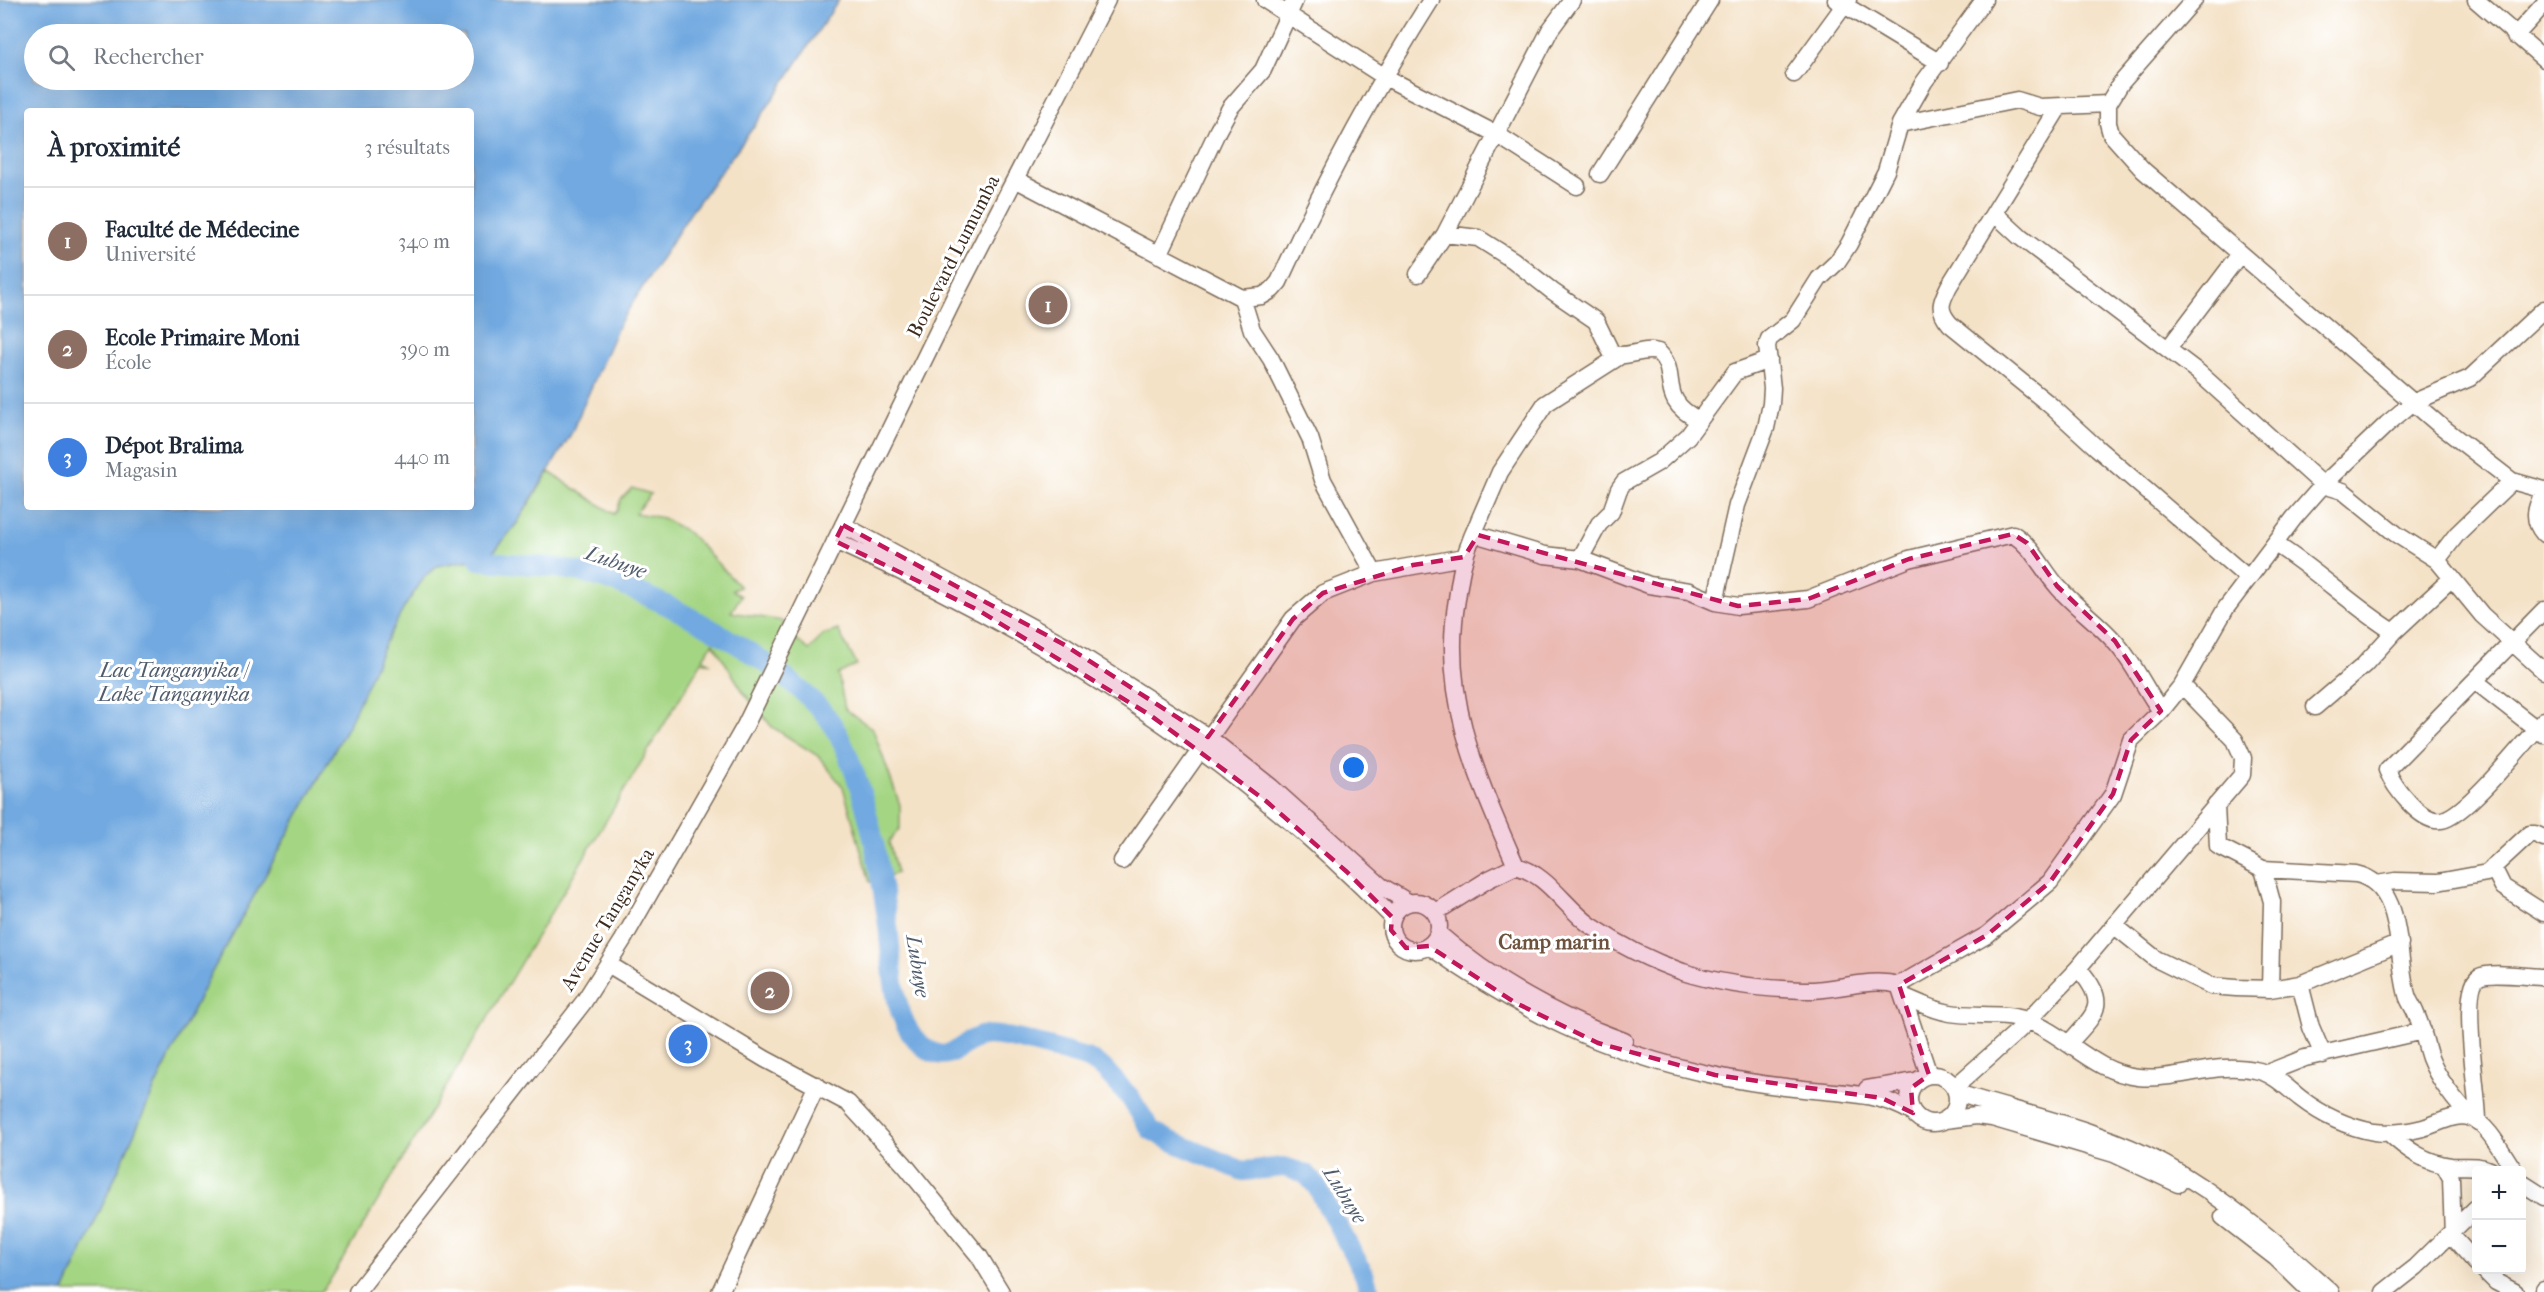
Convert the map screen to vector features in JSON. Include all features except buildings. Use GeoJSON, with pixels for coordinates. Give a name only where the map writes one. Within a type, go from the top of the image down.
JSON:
{"type":"FeatureCollection","features":[{"type":"Feature","properties":{"kind":"street","name":"Boulevard Lumumba"},"geometry":{"type":"LineString","coordinates":[[839,533],[1107,0]]}},
{"type":"Feature","properties":{"kind":"street"},"geometry":{"type":"LineString","coordinates":[[1265,0],[1385,77],[1496,134],[1577,186]]}},
{"type":"Feature","properties":{"kind":"street"},"geometry":{"type":"LineString","coordinates":[[1159,255],[1218,130],[1230,108],[1263,70],[1296,0]]}},
{"type":"Feature","properties":{"kind":"street"},"geometry":{"type":"LineString","coordinates":[[1015,179],[1242,298],[1262,296],[1279,282],[1306,222],[1385,77],[1431,0]]}},
{"type":"Feature","properties":{"kind":"street"},"geometry":{"type":"LineString","coordinates":[[1418,274],[1445,234],[1550,30],[1572,0]]}},
{"type":"Feature","properties":{"kind":"street"},"geometry":{"type":"LineString","coordinates":[[1600,174],[1710,0]]}},
{"type":"Feature","properties":{"kind":"street"},"geometry":{"type":"LineString","coordinates":[[1715,602],[1737,505],[1766,428],[1772,388],[1767,346],[1769,339],[1793,320],[1819,279],[1837,262],[1849,244],[1886,171],[1900,124],[1924,82],[1984,0]]}},
{"type":"Feature","properties":{"kind":"street"},"geometry":{"type":"LineString","coordinates":[[2194,0],[2121,83],[2108,104],[2108,123],[2111,134],[2127,153],[2412,404],[2512,481],[2544,491],[2535,510],[2536,521],[2544,534]]}},
{"type":"Feature","properties":{"kind":"street"},"geometry":{"type":"LineString","coordinates":[[2476,0],[2544,59]]}},
{"type":"Feature","properties":{"kind":"street"},"geometry":{"type":"LineString","coordinates":[[1794,74],[1843,2],[1940,63]]}},
{"type":"Feature","properties":{"kind":"street"},"geometry":{"type":"LineString","coordinates":[[2515,36],[2544,4]]}},
{"type":"Feature","properties":{"kind":"street"},"geometry":{"type":"LineString","coordinates":[[1900,124],[2017,100],[2040,107],[2108,104]]}},
{"type":"Feature","properties":{"kind":"street"},"geometry":{"type":"LineString","coordinates":[[2059,107],[2034,142],[1941,302],[1941,311],[1946,320],[2050,405],[2248,578]]}},
{"type":"Feature","properties":{"kind":"street"},"geometry":{"type":"LineString","coordinates":[[1994,213],[2020,237],[2229,398],[2323,485],[2343,491],[2396,534],[2437,560],[2482,615],[2544,671]]}},
{"type":"Feature","properties":{"kind":"street"},"geometry":{"type":"LineString","coordinates":[[1445,234],[1478,238],[1513,260],[1552,291],[1596,321],[1606,347],[1612,354],[1636,355],[1646,350],[1658,352],[1666,365],[1677,406],[1683,412],[1699,420]]}},
{"type":"Feature","properties":{"kind":"street"},"geometry":{"type":"LineString","coordinates":[[2168,349],[2240,254]]}},
{"type":"Feature","properties":{"kind":"street"},"geometry":{"type":"LineString","coordinates":[[1242,298],[1252,330],[1271,359],[1310,438],[1323,480],[1374,573]]}},
{"type":"Feature","properties":{"kind":"street"},"geometry":{"type":"LineString","coordinates":[[1901,990],[1987,935],[2050,882],[2113,794],[2131,740],[2161,711],[2182,685],[2226,608],[2323,485],[2412,404],[2470,378],[2544,309]]}},
{"type":"Feature","properties":{"kind":"street"},"geometry":{"type":"LineString","coordinates":[[1620,356],[1545,405],[1500,472],[1464,557],[1451,633],[1455,697],[1465,739],[1486,799],[1516,866],[1539,877],[1590,924],[1644,956],[1682,971],[1736,984],[1804,990],[1871,982],[1901,990],[1942,1011],[2015,1017],[2028,1021],[2068,1044],[2093,1063],[2135,1077],[2170,1078],[2229,1068],[2253,1069],[2267,1073],[2324,1114],[2341,1123],[2389,1133],[2412,1130],[2457,1117],[2475,1121]]}},
{"type":"Feature","properties":{"kind":"street"},"geometry":{"type":"LineString","coordinates":[[1580,559],[1599,524],[1611,512],[1619,489],[1624,482],[1659,462],[1688,436],[1735,372],[1769,360]]}},
{"type":"Feature","properties":{"kind":"street"},"geometry":{"type":"LineString","coordinates":[[2437,560],[2457,534],[2512,481]]}},
{"type":"Feature","properties":{"kind":"street"},"geometry":{"type":"LineString","coordinates":[[839,533],[1063,644],[1208,737],[1279,794],[1381,886],[1408,902],[1428,904],[1436,912],[1440,922],[1434,940],[1418,950],[1398,944],[1391,930],[1392,917],[1398,908],[1408,902]]}},
{"type":"Feature","properties":{"kind":"street"},"geometry":{"type":"LineString","coordinates":[[839,533],[1028,639],[1150,715],[1274,808],[1347,872],[1392,917]]}},
{"type":"Feature","properties":{"kind":"street","name":"Avenue Tanganyka"},"geometry":{"type":"LineString","coordinates":[[357,1292],[583,1003],[608,964],[745,726],[839,533]]}},
{"type":"Feature","properties":{"kind":"street"},"geometry":{"type":"LineString","coordinates":[[1472,537],[1478,535],[1545,555],[1580,559],[1649,585],[1689,591],[1715,602],[1738,606],[1808,599],[1909,560],[2013,534],[2027,543],[2057,586],[2115,641],[2141,675],[2151,698],[2161,711]]}},
{"type":"Feature","properties":{"kind":"street"},"geometry":{"type":"LineString","coordinates":[[2275,544],[2323,576],[2346,597],[2394,632]]}},
{"type":"Feature","properties":{"kind":"street"},"geometry":{"type":"LineString","coordinates":[[1122,861],[1293,619],[1323,593],[1374,573],[1464,557]]}},
{"type":"Feature","properties":{"kind":"street"},"geometry":{"type":"LineString","coordinates":[[2315,707],[2364,665],[2394,632],[2452,578]]}},
{"type":"Feature","properties":{"kind":"street"},"geometry":{"type":"LineString","coordinates":[[2475,681],[2541,728],[2453,816],[2440,820],[2430,819],[2410,804],[2394,786],[2387,770],[2544,610]]}},
{"type":"Feature","properties":{"kind":"street"},"geometry":{"type":"LineString","coordinates":[[1956,1090],[2028,1021],[2078,968],[2242,775],[2243,758],[2235,740],[2182,685]]}},
{"type":"Feature","properties":{"kind":"street"},"geometry":{"type":"LineString","coordinates":[[2216,805],[2218,846],[2264,869],[2356,873],[2367,876],[2377,884],[2392,910],[2400,943],[2408,999],[2422,1031],[2431,1060],[2460,1107],[2475,1121],[2511,1166]]}},
{"type":"Feature","properties":{"kind":"street"},"geometry":{"type":"LineString","coordinates":[[2377,884],[2395,881],[2438,882],[2487,873],[2529,834],[2544,838]]}},
{"type":"Feature","properties":{"kind":"street"},"geometry":{"type":"LineString","coordinates":[[1436,912],[1489,879],[1516,866]]}},
{"type":"Feature","properties":{"kind":"street"},"geometry":{"type":"LineString","coordinates":[[2493,867],[2503,887],[2544,913]]}},
{"type":"Feature","properties":{"kind":"street"},"geometry":{"type":"LineString","coordinates":[[2264,869],[2272,902],[2270,989]]}},
{"type":"Feature","properties":{"kind":"street"},"geometry":{"type":"LineString","coordinates":[[2115,926],[2156,959],[2211,986],[2270,989],[2300,984],[2400,943]]}},
{"type":"Feature","properties":{"kind":"street"},"geometry":{"type":"LineString","coordinates":[[1434,940],[1528,996],[1615,1038],[1674,1058],[1734,1071],[1864,1090],[1882,1089],[1922,1078],[1945,1077],[1956,1090],[2117,1144],[2163,1163],[2252,1224],[2331,1292]]}},
{"type":"Feature","properties":{"kind":"street"},"geometry":{"type":"LineString","coordinates":[[1434,940],[1514,1002],[1598,1043],[1715,1076],[1882,1098],[1928,1122],[1976,1116],[1992,1118],[2114,1154],[2150,1169],[2179,1185],[2276,1258],[2311,1292]]}},
{"type":"Feature","properties":{"kind":"street"},"geometry":{"type":"LineString","coordinates":[[608,964],[755,1054],[818,1085],[848,1103],[876,1131],[979,1256],[1000,1292]]}},
{"type":"Feature","properties":{"kind":"street"},"geometry":{"type":"LineString","coordinates":[[2068,1044],[2096,1014],[2098,998],[2090,982],[2078,968]]}},
{"type":"Feature","properties":{"kind":"street"},"geometry":{"type":"LineString","coordinates":[[2475,1121],[2470,1024],[2473,986],[2479,977],[2490,975],[2544,977]]}},
{"type":"Feature","properties":{"kind":"street"},"geometry":{"type":"LineString","coordinates":[[2300,984],[2323,1055]]}},
{"type":"Feature","properties":{"kind":"street"},"geometry":{"type":"LineString","coordinates":[[1901,990],[1922,1078],[1908,1097],[1913,1113]]}},
{"type":"Feature","properties":{"kind":"street"},"geometry":{"type":"LineString","coordinates":[[2267,1073],[2305,1058],[2422,1031]]}},
{"type":"Feature","properties":{"kind":"street"},"geometry":{"type":"LineString","coordinates":[[720,1292],[818,1085]]}},
{"type":"Feature","properties":{"kind":"street"},"geometry":{"type":"LineString","coordinates":[[1945,1120],[1953,1112],[1957,1103],[1956,1090]]}},
{"type":"Feature","properties":{"kind":"street"},"geometry":{"type":"LineString","coordinates":[[2389,1133],[2418,1156],[2444,1165],[2475,1166]]}},
{"type":"Feature","properties":{"kind":"street"},"geometry":{"type":"LineString","coordinates":[[2444,1165],[2451,1178],[2451,1232],[2456,1243],[2472,1259]]}},
{"type":"Feature","properties":{"kind":"street"},"geometry":{"type":"LineString","coordinates":[[2526,1186],[2544,1197]]}},
{"type":"Feature","properties":{"kind":"street"},"geometry":{"type":"LineString","coordinates":[[2384,1292],[2416,1267],[2472,1212]]}},
{"type":"Feature","properties":{"kind":"street"},"geometry":{"type":"LineString","coordinates":[[2489,1274],[2496,1282],[2515,1292]]}},
{"type":"Feature","properties":{"kind":"highlighted area"},"geometry":{"type":"Polygon","coordinates":[[[843,525],[1063,644],[1208,737],[1293,619],[1323,593],[1413,565],[1464,557],[1478,535],[1738,606],[1808,599],[1909,559],[2013,534],[2027,543],[2057,586],[2115,641],[2161,711],[2131,740],[2113,794],[2050,882],[1987,935],[1899,985],[1929,1075],[1911,1088],[1913,1113],[1882,1098],[1715,1075],[1598,1043],[1514,1002],[1429,946],[1406,948],[1391,930],[1392,917],[1347,872],[1266,801],[1150,715],[978,610],[835,541],[843,525]]]}},
{"type":"Feature","properties":{"kind":"green space"},"geometry":{"type":"Polygon","coordinates":[[[549,472],[614,514],[621,499],[632,488],[651,494],[635,513],[663,518],[689,533],[740,587],[732,590],[741,596],[731,612],[783,621],[782,629],[809,650],[823,635],[838,630],[857,665],[838,674],[845,709],[873,729],[900,805],[900,828],[889,842],[897,873],[870,882],[843,787],[818,756],[772,727],[744,693],[713,643],[703,658],[711,664],[702,661],[321,1292],[64,1292],[155,1087],[208,979],[350,722],[386,641],[405,606],[425,576],[437,566],[453,561],[479,560],[493,553],[517,523],[549,472]]]}},
{"type":"Feature","properties":{"kind":"water","name":"Lac Tanganyika / Lake Tanganyika"},"geometry":{"type":"Polygon","coordinates":[[[0,0],[839,0],[760,118],[689,215],[619,324],[571,434],[517,523],[497,548],[486,557],[437,566],[425,576],[405,606],[386,641],[350,722],[208,979],[155,1087],[64,1292],[0,1292],[0,0]]]}},
{"type":"Feature","properties":{"kind":"waterway","name":"Lubuye"},"geometry":{"type":"LineString","coordinates":[[479,560],[558,568],[612,582],[684,614],[760,659],[793,684],[820,709],[837,732],[856,778],[864,802],[880,877],[895,991],[899,1007],[913,1036],[924,1047],[941,1054],[955,1051],[981,1036],[991,1035],[1018,1039],[1089,1059],[1103,1068],[1129,1096],[1151,1130],[1169,1140],[1243,1171],[1284,1167],[1306,1174],[1317,1187],[1364,1274],[1370,1292]]}},
{"type":"Feature","properties":{"kind":"place","name":"Faculté de Médecine"},"geometry":{"type":"Point","coordinates":[1048,305]}},
{"type":"Feature","properties":{"kind":"place","name":"Ecole Primaire Moni"},"geometry":{"type":"Point","coordinates":[770,991]}},
{"type":"Feature","properties":{"kind":"place","name":"Dépot Bralima"},"geometry":{"type":"Point","coordinates":[688,1044]}},
{"type":"Feature","properties":{"kind":"district","name":"Camp marin"},"geometry":{"type":"Point","coordinates":[1554,942]}}]}
